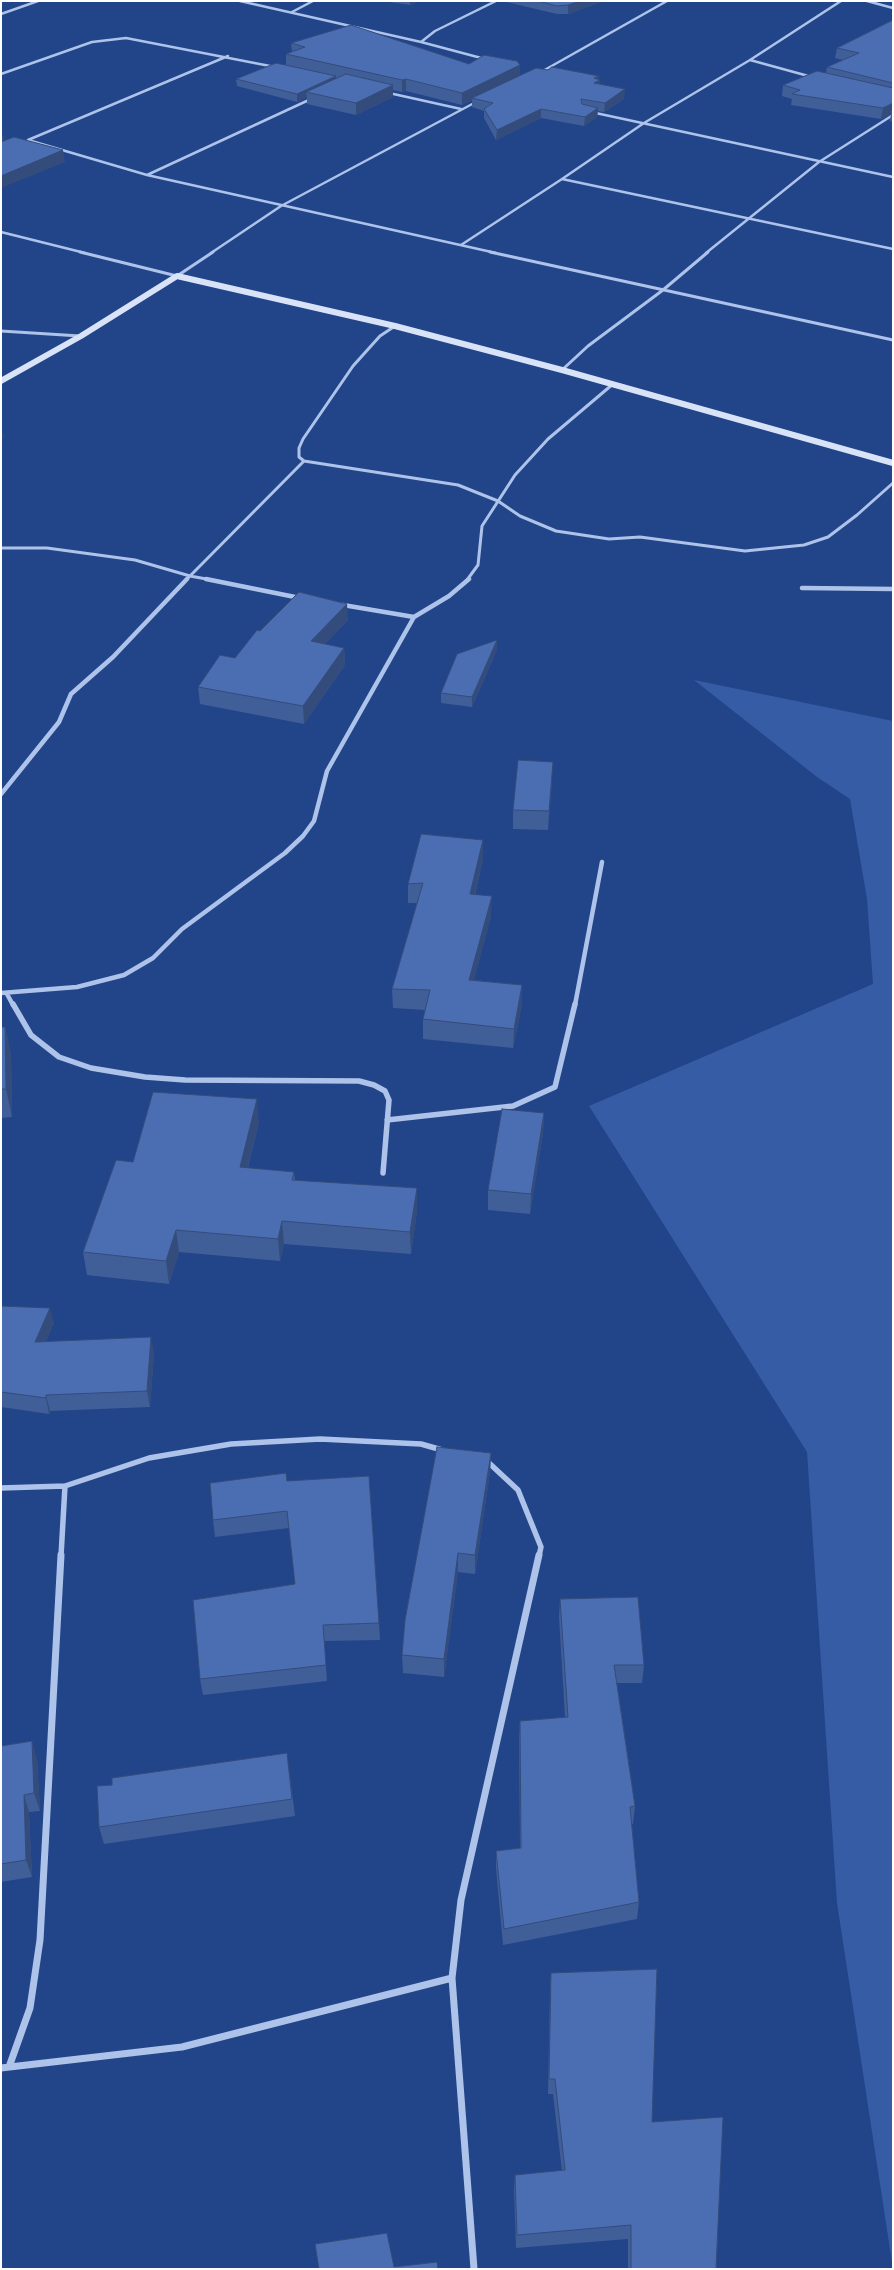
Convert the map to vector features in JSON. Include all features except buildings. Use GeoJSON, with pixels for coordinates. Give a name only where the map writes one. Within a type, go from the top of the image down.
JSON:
{"type":"FeatureCollection","features":[{"type":"Feature","properties":{"kind":"street"},"geometry":{"type":"LineString","coordinates":[[1,14],[38,1]]}},
{"type":"Feature","properties":{"kind":"street"},"geometry":{"type":"LineString","coordinates":[[240,1],[421,42],[488,60]]}},
{"type":"Feature","properties":{"kind":"street"},"geometry":{"type":"LineString","coordinates":[[291,13],[313,1]]}},
{"type":"Feature","properties":{"kind":"street"},"geometry":{"type":"LineString","coordinates":[[421,42],[435,30],[496,1]]}},
{"type":"Feature","properties":{"kind":"street"},"geometry":{"type":"LineString","coordinates":[[539,73],[667,1]]}},
{"type":"Feature","properties":{"kind":"street"},"geometry":{"type":"LineString","coordinates":[[461,245],[644,123],[750,60],[841,1]]}},
{"type":"Feature","properties":{"kind":"street"},"geometry":{"type":"LineString","coordinates":[[867,1],[893,8]]}},
{"type":"Feature","properties":{"kind":"street"},"geometry":{"type":"LineString","coordinates":[[1,74],[92,42],[114,38],[135,38],[228,56],[282,69]]}},
{"type":"Feature","properties":{"kind":"street"},"geometry":{"type":"LineString","coordinates":[[228,56],[28,140],[147,175],[281,206],[893,340]]}},
{"type":"Feature","properties":{"kind":"street"},"geometry":{"type":"LineString","coordinates":[[750,60],[816,78]]}},
{"type":"Feature","properties":{"kind":"street"},"geometry":{"type":"LineString","coordinates":[[384,92],[461,109]]}},
{"type":"Feature","properties":{"kind":"street"},"geometry":{"type":"LineString","coordinates":[[147,175],[319,96]]}},
{"type":"Feature","properties":{"kind":"street"},"geometry":{"type":"LineString","coordinates":[[1,381],[81,336],[177,276],[281,206],[388,151],[483,98]]}},
{"type":"Feature","properties":{"kind":"street"},"geometry":{"type":"LineString","coordinates":[[583,111],[893,177]]}},
{"type":"Feature","properties":{"kind":"street"},"geometry":{"type":"LineString","coordinates":[[562,370],[588,346],[663,290],[746,219],[819,162],[893,114]]}},
{"type":"Feature","properties":{"kind":"street"},"geometry":{"type":"LineString","coordinates":[[562,179],[893,249]]}},
{"type":"Feature","properties":{"kind":"street"},"geometry":{"type":"LineString","coordinates":[[1,232],[177,276],[395,326],[613,384],[893,463]]}},
{"type":"Feature","properties":{"kind":"street"},"geometry":{"type":"LineString","coordinates":[[395,326],[380,336],[353,366],[303,439],[299,457],[304,461],[458,485],[498,501],[520,516],[566,533],[609,539],[649,538],[689,546],[744,551],[804,545],[828,537],[857,515],[893,483]]}},
{"type":"Feature","properties":{"kind":"street"},"geometry":{"type":"LineString","coordinates":[[1,332],[81,336]]}},
{"type":"Feature","properties":{"kind":"street"},"geometry":{"type":"LineString","coordinates":[[383,1173],[390,1100],[385,1091],[374,1085],[360,1081],[185,1080],[146,1077],[91,1068],[59,1057],[31,1035],[4,993],[77,987],[124,975],[153,958],[182,930],[214,904],[286,853],[303,836],[314,821],[327,771],[414,617],[448,596],[471,577],[478,565],[482,526],[515,474],[548,439],[613,384]]}},
{"type":"Feature","properties":{"kind":"street"},"geometry":{"type":"LineString","coordinates":[[1,794],[59,722],[71,694],[114,657],[190,576],[304,461]]}},
{"type":"Feature","properties":{"kind":"street"},"geometry":{"type":"LineString","coordinates":[[1,548],[47,548],[135,560],[190,576],[309,600]]}},
{"type":"Feature","properties":{"kind":"street"},"geometry":{"type":"LineString","coordinates":[[802,588],[893,589]]}},
{"type":"Feature","properties":{"kind":"street"},"geometry":{"type":"LineString","coordinates":[[338,604],[414,617]]}},
{"type":"Feature","properties":{"kind":"street"},"geometry":{"type":"LineString","coordinates":[[388,1120],[513,1106],[555,1087],[582,976],[602,862]]}},
{"type":"Feature","properties":{"kind":"street"},"geometry":{"type":"LineString","coordinates":[[1,1488],[65,1486],[149,1458],[232,1444],[320,1439],[422,1444],[447,1451]]}},
{"type":"Feature","properties":{"kind":"street"},"geometry":{"type":"LineString","coordinates":[[474,2269],[452,1978],[461,1900],[541,1547],[518,1490],[489,1463],[481,1460]]}},
{"type":"Feature","properties":{"kind":"street"},"geometry":{"type":"LineString","coordinates":[[65,1486],[40,1940],[30,2008],[5,2068],[182,2047],[452,1978]]}},
{"type":"Feature","properties":{"kind":"shaded area"},"geometry":{"type":"Polygon","coordinates":[[[694,680],[893,721],[893,2269],[837,1903],[807,1452],[589,1106],[873,984],[867,899],[850,799],[817,777],[694,680]]]}}]}
